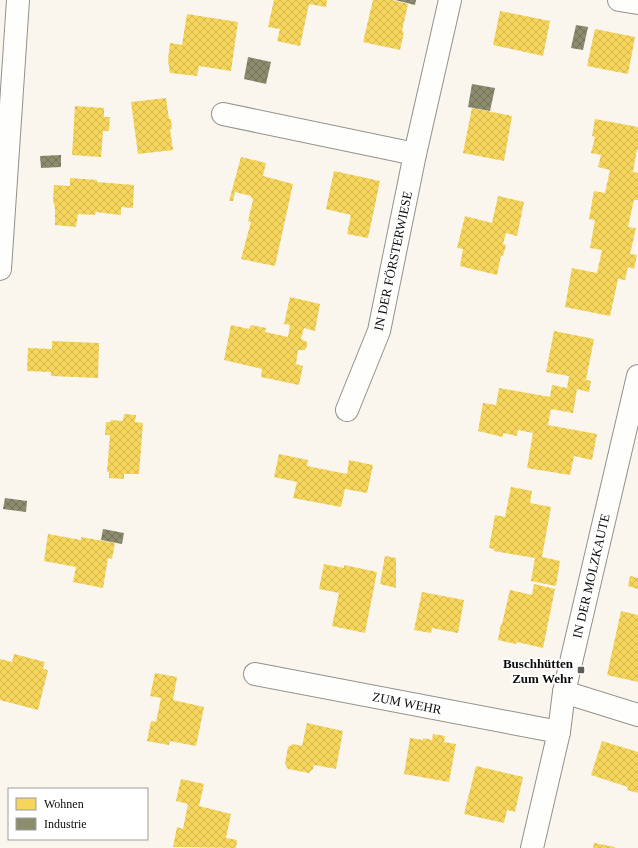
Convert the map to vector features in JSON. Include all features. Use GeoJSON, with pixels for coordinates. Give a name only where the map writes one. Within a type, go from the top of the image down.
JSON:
{"type":"FeatureCollection","features":[{"type":"Feature","properties":{"kind":"street"},"geometry":{"type":"LineString","coordinates":[[0,269],[18,0]]}},
{"type":"Feature","properties":{"kind":"street","name":"IN DER FÖRSTERWIESE"},"geometry":{"type":"LineString","coordinates":[[347,410],[379,331],[415,154],[450,0]]}},
{"type":"Feature","properties":{"kind":"street"},"geometry":{"type":"LineString","coordinates":[[619,0],[638,3]]}},
{"type":"Feature","properties":{"kind":"street"},"geometry":{"type":"LineString","coordinates":[[223,114],[415,154]]}},
{"type":"Feature","properties":{"kind":"street","name":"IN DER MOLZKAUTE"},"geometry":{"type":"LineString","coordinates":[[532,848],[559,732],[564,692],[638,376]]}},
{"type":"Feature","properties":{"kind":"street","name":"ZUM WEHR"},"geometry":{"type":"LineString","coordinates":[[255,674],[559,732]]}},
{"type":"Feature","properties":{"kind":"street"},"geometry":{"type":"LineString","coordinates":[[564,692],[638,715]]}},
{"type":"Feature","properties":{"kind":"building: Wohnen"},"geometry":{"type":"Polygon","coordinates":[[[274,0],[327,0],[326,7],[309,4],[300,46],[277,41],[280,29],[268,27],[274,0]]]}},
{"type":"Feature","properties":{"kind":"building: Wohnen"},"geometry":{"type":"Polygon","coordinates":[[[373,0],[392,0],[408,4],[402,31],[404,32],[400,50],[363,42],[373,0]]]}},
{"type":"Feature","properties":{"kind":"building: Wohnen"},"geometry":{"type":"Polygon","coordinates":[[[500,11],[550,21],[543,56],[493,45],[500,11]]]}},
{"type":"Feature","properties":{"kind":"building: Wohnen"},"geometry":{"type":"Polygon","coordinates":[[[187,14],[238,22],[231,71],[199,66],[197,76],[170,73],[168,60],[170,43],[182,45],[187,14]]]}},
{"type":"Feature","properties":{"kind":"building: Wohnen"},"geometry":{"type":"Polygon","coordinates":[[[595,29],[635,37],[628,74],[587,66],[595,29]]]}},
{"type":"Feature","properties":{"kind":"building: Wohnen"},"geometry":{"type":"Polygon","coordinates":[[[166,98],[169,119],[171,119],[172,129],[170,129],[173,150],[138,154],[131,102],[166,98]]]}},
{"type":"Feature","properties":{"kind":"building: Wohnen"},"geometry":{"type":"Polygon","coordinates":[[[75,106],[104,108],[104,117],[110,117],[109,131],[103,131],[101,157],[72,155],[75,106]]]}},
{"type":"Feature","properties":{"kind":"building: Wohnen"},"geometry":{"type":"Polygon","coordinates":[[[472,108],[512,116],[504,161],[463,153],[472,108]]]}},
{"type":"Feature","properties":{"kind":"building: Wohnen"},"geometry":{"type":"Polygon","coordinates":[[[595,119],[638,127],[638,150],[637,149],[633,172],[638,173],[638,200],[634,200],[628,227],[636,228],[630,254],[637,255],[634,269],[628,267],[625,280],[618,279],[610,316],[565,307],[572,268],[597,273],[602,250],[590,248],[595,220],[589,219],[594,191],[605,193],[610,170],[598,167],[601,155],[591,153],[595,137],[592,136],[595,119]]]}},
{"type":"Feature","properties":{"kind":"building: Wohnen"},"geometry":{"type":"Polygon","coordinates":[[[241,157],[266,163],[263,176],[293,184],[275,266],[241,259],[251,222],[248,221],[253,200],[251,196],[235,192],[233,201],[229,201],[241,157]]]}},
{"type":"Feature","properties":{"kind":"building: Wohnen"},"geometry":{"type":"Polygon","coordinates":[[[334,171],[380,181],[368,238],[347,234],[351,215],[326,209],[334,171]]]}},
{"type":"Feature","properties":{"kind":"building: Wohnen"},"geometry":{"type":"Polygon","coordinates":[[[70,178],[134,185],[133,208],[121,207],[121,215],[96,212],[95,215],[78,214],[76,227],[55,225],[55,208],[53,200],[54,185],[70,186],[70,178]]]}},
{"type":"Feature","properties":{"kind":"building: Wohnen"},"geometry":{"type":"Polygon","coordinates":[[[498,196],[524,202],[517,236],[506,233],[503,244],[506,245],[503,256],[501,256],[497,275],[460,266],[463,249],[457,248],[465,216],[492,223],[498,196]]]}},
{"type":"Feature","properties":{"kind":"building: Wohnen"},"geometry":{"type":"Polygon","coordinates":[[[290,297],[320,304],[315,331],[304,328],[301,339],[307,342],[307,346],[305,350],[298,350],[296,364],[303,366],[299,385],[261,377],[262,369],[224,360],[231,325],[249,329],[251,325],[266,328],[265,332],[288,337],[290,325],[284,324],[290,297]]]}},
{"type":"Feature","properties":{"kind":"building: Wohnen"},"geometry":{"type":"Polygon","coordinates":[[[554,331],[594,339],[586,380],[591,381],[589,392],[577,389],[573,413],[551,409],[548,425],[597,434],[592,460],[574,456],[570,475],[527,468],[533,433],[518,430],[517,436],[503,433],[503,437],[478,431],[483,403],[496,405],[499,388],[550,397],[552,385],[567,388],[569,376],[546,372],[554,331]]]}},
{"type":"Feature","properties":{"kind":"building: Wohnen"},"geometry":{"type":"Polygon","coordinates":[[[52,341],[99,343],[98,378],[51,376],[51,372],[27,371],[28,348],[52,349],[52,341]]]}},
{"type":"Feature","properties":{"kind":"building: Wohnen"},"geometry":{"type":"Polygon","coordinates":[[[124,414],[136,415],[135,422],[143,423],[139,474],[124,474],[124,479],[109,478],[109,472],[107,472],[110,435],[105,435],[106,422],[110,422],[111,420],[123,421],[124,414]]]}},
{"type":"Feature","properties":{"kind":"building: Wohnen"},"geometry":{"type":"Polygon","coordinates":[[[279,454],[308,460],[307,466],[347,474],[349,460],[373,465],[367,493],[345,489],[341,507],[293,498],[297,482],[274,477],[279,454]]]}},
{"type":"Feature","properties":{"kind":"building: Wohnen"},"geometry":{"type":"Polygon","coordinates":[[[511,487],[532,491],[530,503],[551,507],[542,557],[560,561],[556,586],[531,581],[535,558],[494,551],[494,549],[489,548],[495,515],[505,517],[511,487]]]}},
{"type":"Feature","properties":{"kind":"building: Wohnen"},"geometry":{"type":"Polygon","coordinates":[[[48,534],[81,540],[81,537],[115,543],[112,559],[108,558],[103,588],[73,582],[76,567],[44,561],[48,534]]]}},
{"type":"Feature","properties":{"kind":"building: Wohnen"},"geometry":{"type":"Polygon","coordinates":[[[385,556],[396,558],[396,588],[380,584],[385,556]]]}},
{"type":"Feature","properties":{"kind":"building: Wohnen"},"geometry":{"type":"Polygon","coordinates":[[[324,564],[344,568],[344,565],[377,572],[365,633],[332,626],[339,593],[319,589],[324,564]]]}},
{"type":"Feature","properties":{"kind":"building: Wohnen"},"geometry":{"type":"Polygon","coordinates":[[[630,576],[638,578],[638,589],[628,586],[630,576]]]}},
{"type":"Feature","properties":{"kind":"building: Wohnen"},"geometry":{"type":"Polygon","coordinates":[[[534,584],[555,589],[543,648],[517,642],[516,644],[498,640],[510,590],[532,595],[534,584]]]}},
{"type":"Feature","properties":{"kind":"building: Wohnen"},"geometry":{"type":"Polygon","coordinates":[[[422,592],[464,600],[458,633],[432,628],[431,633],[414,630],[422,592]]]}},
{"type":"Feature","properties":{"kind":"building: Wohnen"},"geometry":{"type":"Polygon","coordinates":[[[621,611],[638,615],[638,682],[607,675],[621,611]]]}},
{"type":"Feature","properties":{"kind":"building: Wohnen"},"geometry":{"type":"Polygon","coordinates":[[[14,654],[45,662],[43,669],[48,670],[38,710],[0,700],[0,659],[12,662],[14,654]]]}},
{"type":"Feature","properties":{"kind":"building: Wohnen"},"geometry":{"type":"Polygon","coordinates":[[[155,673],[177,677],[173,700],[204,707],[196,746],[170,741],[169,745],[147,741],[151,721],[156,722],[161,698],[150,696],[155,673]]]}},
{"type":"Feature","properties":{"kind":"building: Wohnen"},"geometry":{"type":"Polygon","coordinates":[[[307,723],[343,731],[336,769],[314,765],[313,769],[309,773],[288,769],[285,764],[288,747],[293,744],[302,746],[307,723]]]}},
{"type":"Feature","properties":{"kind":"building: Wohnen"},"geometry":{"type":"Polygon","coordinates":[[[433,734],[445,736],[444,742],[456,744],[449,782],[404,774],[410,738],[432,740],[433,734]]]}},
{"type":"Feature","properties":{"kind":"building: Wohnen"},"geometry":{"type":"Polygon","coordinates":[[[602,741],[638,752],[638,793],[627,790],[628,787],[591,775],[602,741]]]}},
{"type":"Feature","properties":{"kind":"building: Wohnen"},"geometry":{"type":"Polygon","coordinates":[[[476,766],[523,777],[515,812],[507,810],[504,823],[464,814],[476,766]]]}},
{"type":"Feature","properties":{"kind":"building: Wohnen"},"geometry":{"type":"Polygon","coordinates":[[[181,779],[204,784],[199,806],[231,814],[226,838],[237,840],[236,848],[173,847],[177,827],[183,829],[188,804],[176,801],[181,779]]]}},
{"type":"Feature","properties":{"kind":"building: Wohnen"},"geometry":{"type":"Polygon","coordinates":[[[594,843],[615,847],[615,848],[593,848],[594,843]]]}},
{"type":"Feature","properties":{"kind":"building: Industrie"},"geometry":{"type":"Polygon","coordinates":[[[395,0],[416,0],[415,5],[395,0]]]}},
{"type":"Feature","properties":{"kind":"building: Industrie"},"geometry":{"type":"Polygon","coordinates":[[[576,25],[588,27],[583,50],[571,48],[576,25]]]}},
{"type":"Feature","properties":{"kind":"building: Industrie"},"geometry":{"type":"Polygon","coordinates":[[[248,57],[271,62],[266,84],[244,79],[248,57]]]}},
{"type":"Feature","properties":{"kind":"building: Industrie"},"geometry":{"type":"Polygon","coordinates":[[[472,84],[495,88],[490,111],[468,107],[472,84]]]}},
{"type":"Feature","properties":{"kind":"building: Industrie"},"geometry":{"type":"Polygon","coordinates":[[[61,155],[61,167],[41,168],[40,156],[61,155]]]}},
{"type":"Feature","properties":{"kind":"building: Industrie"},"geometry":{"type":"Polygon","coordinates":[[[5,498],[27,501],[26,512],[3,509],[5,498]]]}},
{"type":"Feature","properties":{"kind":"building: Industrie"},"geometry":{"type":"Polygon","coordinates":[[[103,529],[124,533],[122,544],[101,540],[103,529]]]}},
{"type":"Feature","properties":{"kind":"place","name":"Buschhütten Zum Wehr"},"geometry":{"type":"Point","coordinates":[581,670]}}]}
